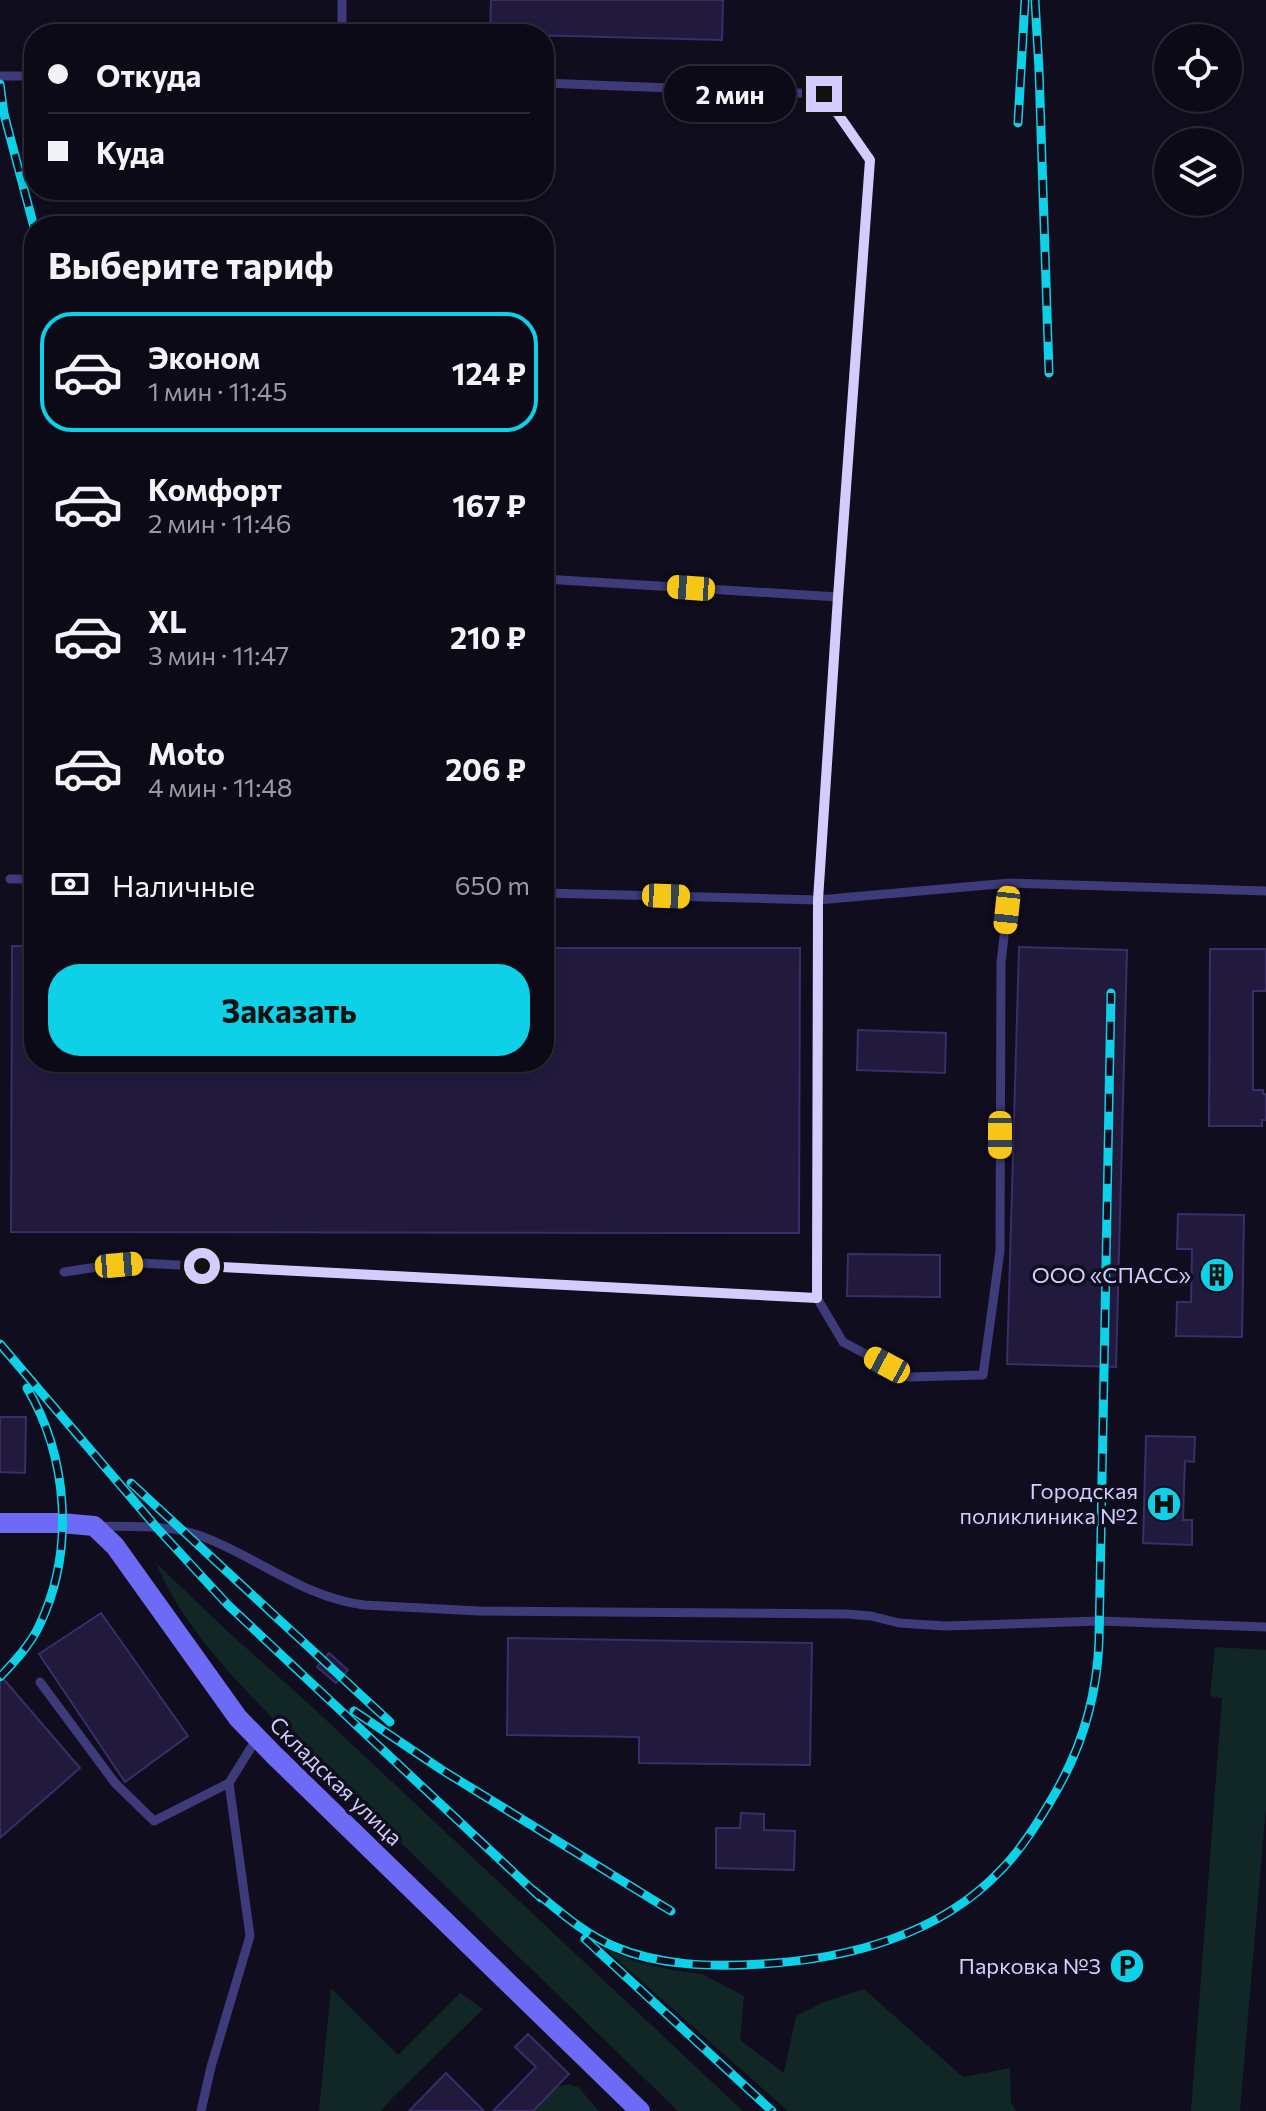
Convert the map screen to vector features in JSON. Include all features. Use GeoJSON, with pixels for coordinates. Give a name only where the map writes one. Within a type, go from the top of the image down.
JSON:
{"type":"FeatureCollection","features":[{"type":"Feature","properties":{"kind":"street"},"geometry":{"type":"LineString","coordinates":[[0,1523],[94,1526]]}},
{"type":"Feature","properties":{"kind":"street","name":"Складская улица"},"geometry":{"type":"LineString","coordinates":[[94,1526],[115,1546],[238,1718],[640,2111]]}},
{"type":"Feature","properties":{"kind":"lane"},"geometry":{"type":"LineString","coordinates":[[342,0],[342,24]]}},
{"type":"Feature","properties":{"kind":"lane"},"geometry":{"type":"LineString","coordinates":[[0,76],[24,76]]}},
{"type":"Feature","properties":{"kind":"lane"},"geometry":{"type":"LineString","coordinates":[[554,83],[824,94],[870,160],[818,900],[817,1298],[843,1342],[909,1377],[983,1375],[1000,1251],[1001,963],[1010,883]]}},
{"type":"Feature","properties":{"kind":"lane"},"geometry":{"type":"LineString","coordinates":[[554,580],[838,597]]}},
{"type":"Feature","properties":{"kind":"lane"},"geometry":{"type":"LineString","coordinates":[[10,879],[24,879]]}},
{"type":"Feature","properties":{"kind":"lane"},"geometry":{"type":"LineString","coordinates":[[554,893],[818,900],[1010,883],[1266,891]]}},
{"type":"Feature","properties":{"kind":"lane"},"geometry":{"type":"LineString","coordinates":[[64,1272],[156,1264],[817,1298]]}},
{"type":"Feature","properties":{"kind":"lane"},"geometry":{"type":"LineString","coordinates":[[94,1526],[171,1529],[199,1536],[316,1593],[346,1603],[364,1605],[479,1611],[847,1614],[899,1623],[945,1626],[1099,1621],[1266,1627]]}},
{"type":"Feature","properties":{"kind":"lane"},"geometry":{"type":"LineString","coordinates":[[40,1682],[115,1783],[154,1821],[229,1783],[257,1738]]}},
{"type":"Feature","properties":{"kind":"lane"},"geometry":{"type":"LineString","coordinates":[[201,2111],[250,1936],[229,1783]]}},
{"type":"Feature","properties":{"kind":"green space"},"geometry":{"type":"Polygon","coordinates":[[[156,1563],[743,2111],[678,2111],[277,1723],[225,1668],[194,1628],[156,1563]]]}},
{"type":"Feature","properties":{"kind":"green space"},"geometry":{"type":"Polygon","coordinates":[[[1215,1647],[1266,1650],[1266,1806],[1240,2111],[1191,2111],[1222,1698],[1210,1696],[1215,1647]]]}},
{"type":"Feature","properties":{"kind":"green space"},"geometry":{"type":"Polygon","coordinates":[[[604,1948],[637,1962],[702,1974],[744,1996],[740,2040],[784,2073],[796,2016],[824,2002],[864,1989],[963,2077],[1010,2068],[1011,2102],[1016,2111],[788,2111],[604,1948]]]}},
{"type":"Feature","properties":{"kind":"green space"},"geometry":{"type":"Polygon","coordinates":[[[331,1988],[398,2055],[460,1993],[483,2009],[381,2111],[319,2111],[331,1988]]]}},
{"type":"Feature","properties":{"kind":"green space"},"geometry":{"type":"Polygon","coordinates":[[[568,2084],[578,2087],[599,2111],[533,2111],[557,2087],[568,2084]]]}},
{"type":"Feature","properties":{"kind":"building"},"geometry":{"type":"Polygon","coordinates":[[[491,0],[723,0],[722,40],[554,36],[554,24],[490,24],[491,0]]]}},
{"type":"Feature","properties":{"kind":"building"},"geometry":{"type":"Polygon","coordinates":[[[12,946],[24,946],[24,1072],[554,1072],[554,948],[800,948],[799,1233],[11,1232],[12,946]]]}},
{"type":"Feature","properties":{"kind":"building"},"geometry":{"type":"Polygon","coordinates":[[[1019,947],[1127,950],[1116,1367],[1007,1364],[1019,947]]]}},
{"type":"Feature","properties":{"kind":"building"},"geometry":{"type":"Polygon","coordinates":[[[1210,949],[1266,949],[1266,991],[1253,991],[1253,1090],[1263,1090],[1266,1094],[1266,1120],[1262,1120],[1262,1126],[1209,1126],[1210,949]]]}},
{"type":"Feature","properties":{"kind":"building"},"geometry":{"type":"Polygon","coordinates":[[[858,1030],[946,1033],[945,1073],[857,1070],[858,1030]]]}},
{"type":"Feature","properties":{"kind":"building","name":"ООО «СПАСС»"},"geometry":{"type":"Polygon","coordinates":[[[1178,1214],[1244,1215],[1242,1337],[1176,1336],[1177,1302],[1191,1302],[1192,1249],[1177,1249],[1178,1214]]]}},
{"type":"Feature","properties":{"kind":"building"},"geometry":{"type":"Polygon","coordinates":[[[848,1254],[940,1255],[940,1297],[847,1296],[848,1254]]]}},
{"type":"Feature","properties":{"kind":"building"},"geometry":{"type":"Polygon","coordinates":[[[0,1417],[26,1417],[25,1473],[0,1472],[0,1417]]]}},
{"type":"Feature","properties":{"kind":"building","name":"Городская поликлиника №2"},"geometry":{"type":"Polygon","coordinates":[[[1146,1436],[1195,1437],[1194,1462],[1185,1461],[1183,1520],[1192,1520],[1192,1545],[1143,1543],[1146,1436]]]}},
{"type":"Feature","properties":{"kind":"building"},"geometry":{"type":"Polygon","coordinates":[[[101,1613],[188,1736],[125,1782],[39,1654],[101,1613]]]}},
{"type":"Feature","properties":{"kind":"building"},"geometry":{"type":"Polygon","coordinates":[[[508,1638],[812,1643],[810,1765],[639,1763],[639,1737],[507,1735],[508,1638]]]}},
{"type":"Feature","properties":{"kind":"building"},"geometry":{"type":"Polygon","coordinates":[[[329,1653],[348,1670],[336,1683],[317,1667],[329,1653]]]}},
{"type":"Feature","properties":{"kind":"building"},"geometry":{"type":"Polygon","coordinates":[[[0,1675],[80,1768],[0,1838],[0,1675]]]}},
{"type":"Feature","properties":{"kind":"building"},"geometry":{"type":"Polygon","coordinates":[[[741,1813],[764,1814],[764,1830],[795,1831],[794,1870],[716,1868],[716,1828],[740,1828],[741,1813]]]}},
{"type":"Feature","properties":{"kind":"building"},"geometry":{"type":"Polygon","coordinates":[[[528,2034],[569,2074],[533,2111],[493,2111],[536,2067],[515,2047],[528,2034]]]}},
{"type":"Feature","properties":{"kind":"building"},"geometry":{"type":"Polygon","coordinates":[[[446,2073],[484,2111],[409,2111],[446,2073]]]}},
{"type":"Feature","properties":{"kind":"railway"},"geometry":{"type":"LineString","coordinates":[[1018,123],[1025,0]]}},
{"type":"Feature","properties":{"kind":"railway"},"geometry":{"type":"LineString","coordinates":[[1035,0],[1049,373]]}},
{"type":"Feature","properties":{"kind":"railway"},"geometry":{"type":"LineString","coordinates":[[0,84],[4,114],[24,189]]}},
{"type":"Feature","properties":{"kind":"railway"},"geometry":{"type":"LineString","coordinates":[[27,200],[31,216]]}},
{"type":"Feature","properties":{"kind":"railway"},"geometry":{"type":"LineString","coordinates":[[533,1890],[591,1935],[649,1958],[705,1965],[794,1961],[890,1940],[949,1912],[1000,1871],[1033,1829],[1061,1783],[1078,1745],[1091,1705],[1098,1663],[1111,993]]}},
{"type":"Feature","properties":{"kind":"railway"},"geometry":{"type":"LineString","coordinates":[[0,1344],[157,1528],[228,1605],[541,1898]]}},
{"type":"Feature","properties":{"kind":"railway"},"geometry":{"type":"LineString","coordinates":[[0,1677],[40,1624],[51,1595],[62,1535],[58,1473],[41,1415],[27,1388]]}},
{"type":"Feature","properties":{"kind":"railway"},"geometry":{"type":"LineString","coordinates":[[131,1483],[390,1722]]}},
{"type":"Feature","properties":{"kind":"railway"},"geometry":{"type":"LineString","coordinates":[[354,1711],[442,1770],[671,1911]]}},
{"type":"Feature","properties":{"kind":"railway"},"geometry":{"type":"LineString","coordinates":[[585,1939],[772,2111]]}},
{"type":"Feature","properties":{"kind":"place","name":"ООО «СПАСС»"},"geometry":{"type":"Point","coordinates":[1217,1275]}},
{"type":"Feature","properties":{"kind":"place","name":"Городская поликлиника №2"},"geometry":{"type":"Point","coordinates":[1164,1504]}},
{"type":"Feature","properties":{"kind":"place","name":"Парковка №3"},"geometry":{"type":"Point","coordinates":[1127,1966]}},
{"type":"Feature","properties":{"kind":"route"},"geometry":{"type":"LineString","coordinates":[[202,1266],[817,1298],[818,900],[870,160],[824,94]]}}]}
